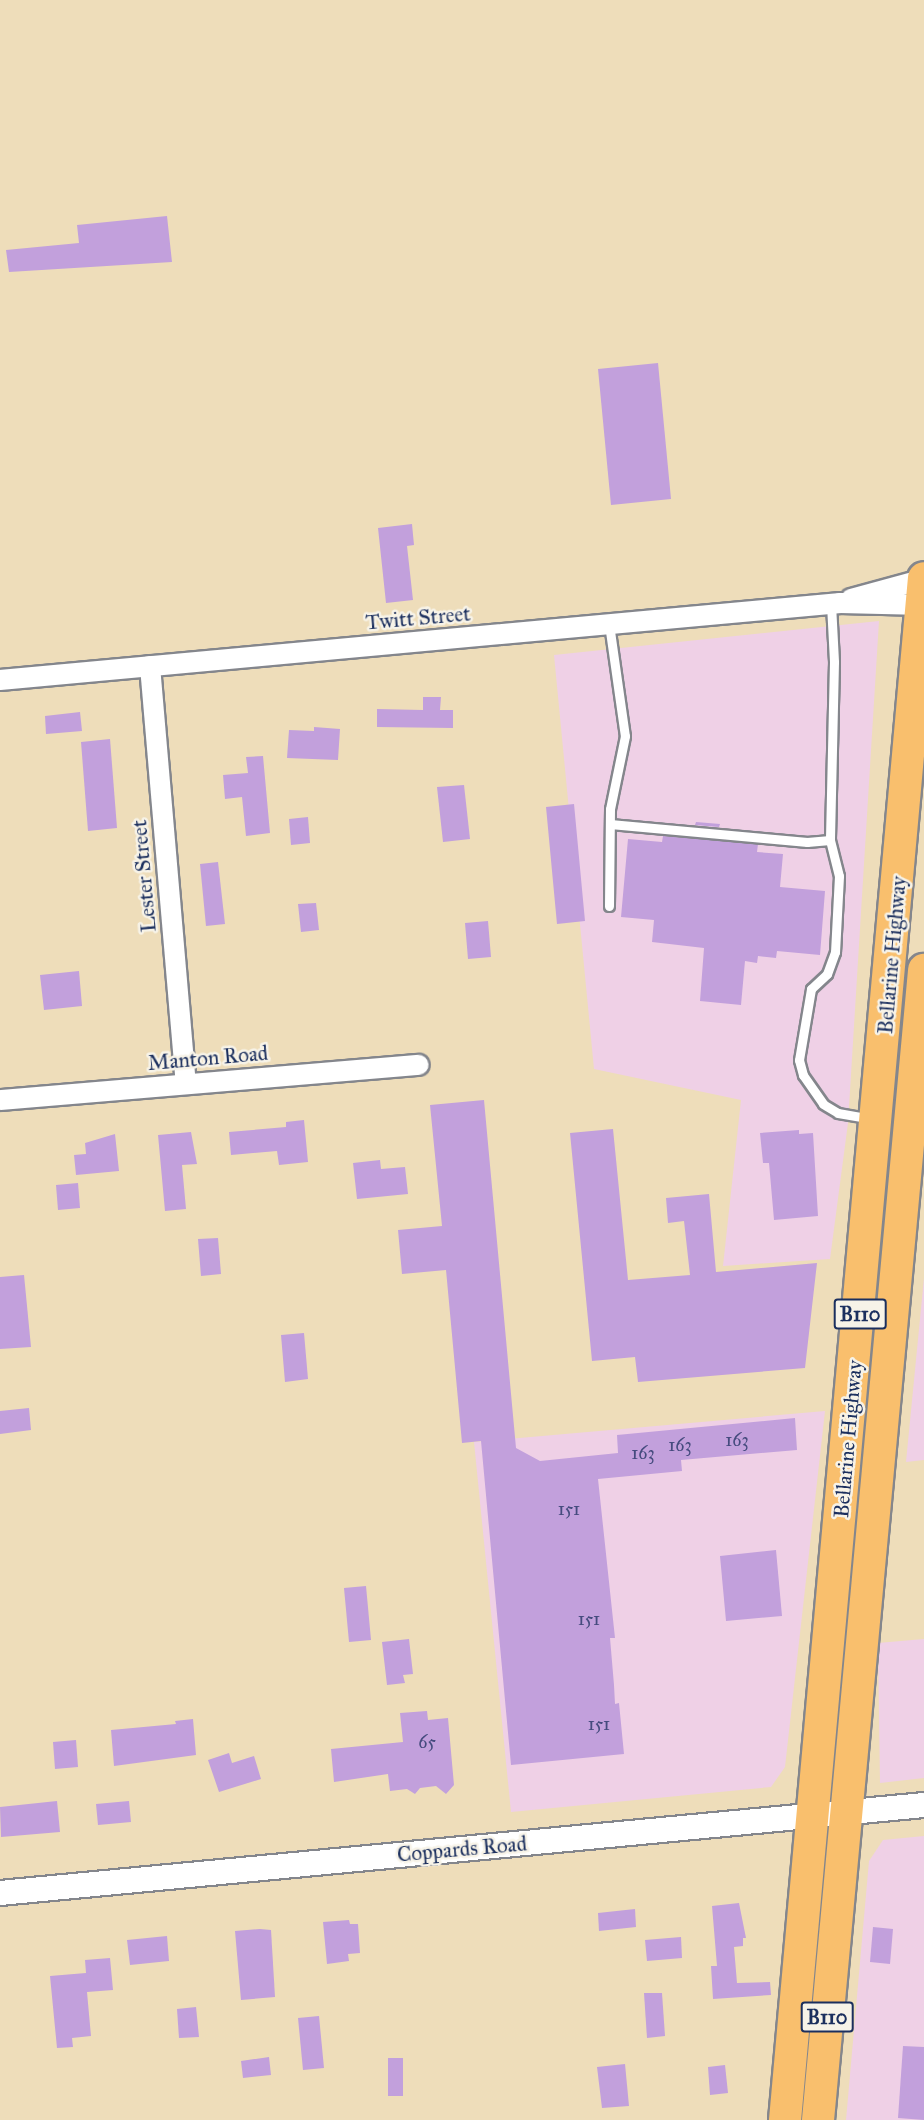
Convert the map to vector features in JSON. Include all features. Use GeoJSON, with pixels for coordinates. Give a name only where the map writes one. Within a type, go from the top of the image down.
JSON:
{"type":"FeatureCollection","features":[{"type":"Feature","properties":{"kind":"highway","name":"Bellarine Highway"},"geometry":{"type":"LineString","coordinates":[[785,2120],[923,589]]}},
{"type":"Feature","properties":{"kind":"highway","name":"Bellarine Highway"},"geometry":{"type":"LineString","coordinates":[[818,2120],[924,970]]}},
{"type":"Feature","properties":{"kind":"street","name":"Twitt Street"},"geometry":{"type":"LineString","coordinates":[[0,680],[835,603],[923,589]]}},
{"type":"Feature","properties":{"kind":"street","name":"Lester Street"},"geometry":{"type":"LineString","coordinates":[[150,666],[186,1083]]}},
{"type":"Feature","properties":{"kind":"street","name":"Manton Road"},"geometry":{"type":"LineString","coordinates":[[0,1100],[419,1065]]}},
{"type":"Feature","properties":{"kind":"street","name":"Coppards Road"},"geometry":{"type":"LineString","coordinates":[[0,1893],[924,1805]]}},
{"type":"Feature","properties":{"kind":"lane"},"geometry":{"type":"LineString","coordinates":[[835,603],[830,840],[839,876],[834,952],[827,974],[811,989],[799,1060],[803,1076],[823,1104],[853,1117],[877,1119]]}},
{"type":"Feature","properties":{"kind":"lane"},"geometry":{"type":"LineString","coordinates":[[609,624],[625,736],[610,824],[609,906]]}},
{"type":"Feature","properties":{"kind":"lane"},"geometry":{"type":"LineString","coordinates":[[610,824],[807,842],[830,840]]}},
{"type":"Feature","properties":{"kind":"shaded area"},"geometry":{"type":"Polygon","coordinates":[[[879,621],[848,1123],[830,1259],[723,1266],[741,1100],[594,1069],[554,655],[879,621]]]}},
{"type":"Feature","properties":{"kind":"shaded area"},"geometry":{"type":"Polygon","coordinates":[[[924,1278],[924,1460],[906,1462],[924,1278]]]}},
{"type":"Feature","properties":{"kind":"shaded area"},"geometry":{"type":"Polygon","coordinates":[[[825,1411],[785,1767],[771,1787],[511,1812],[474,1442],[825,1411]]]}},
{"type":"Feature","properties":{"kind":"shaded area"},"geometry":{"type":"Polygon","coordinates":[[[924,1639],[924,1778],[880,1783],[878,1643],[924,1639]]]}},
{"type":"Feature","properties":{"kind":"shaded area"},"geometry":{"type":"Polygon","coordinates":[[[924,1836],[924,2120],[846,2120],[869,1861],[883,1840],[924,1836]]]}},
{"type":"Feature","properties":{"kind":"building"},"geometry":{"type":"Polygon","coordinates":[[[167,216],[172,262],[9,272],[6,250],[79,243],[77,225],[167,216]]]}},
{"type":"Feature","properties":{"kind":"building"},"geometry":{"type":"Polygon","coordinates":[[[658,363],[671,499],[611,505],[598,369],[658,363]]]}},
{"type":"Feature","properties":{"kind":"building"},"geometry":{"type":"Polygon","coordinates":[[[412,524],[414,545],[407,546],[413,600],[386,603],[378,528],[412,524]]]}},
{"type":"Feature","properties":{"kind":"building"},"geometry":{"type":"Polygon","coordinates":[[[423,697],[441,697],[440,710],[453,710],[453,728],[377,727],[377,709],[423,710],[423,697]]]}},
{"type":"Feature","properties":{"kind":"building"},"geometry":{"type":"Polygon","coordinates":[[[80,712],[82,731],[46,734],[45,716],[80,712]]]}},
{"type":"Feature","properties":{"kind":"building"},"geometry":{"type":"Polygon","coordinates":[[[314,727],[340,729],[338,760],[287,758],[289,730],[314,731],[314,727]]]}},
{"type":"Feature","properties":{"kind":"building"},"geometry":{"type":"Polygon","coordinates":[[[110,739],[117,828],[88,831],[81,742],[110,739]]]}},
{"type":"Feature","properties":{"kind":"building"},"geometry":{"type":"Polygon","coordinates":[[[263,756],[270,833],[246,836],[242,797],[225,799],[223,775],[248,773],[246,757],[263,756]]]}},
{"type":"Feature","properties":{"kind":"building"},"geometry":{"type":"Polygon","coordinates":[[[464,785],[470,839],[443,842],[437,787],[464,785]]]}},
{"type":"Feature","properties":{"kind":"building"},"geometry":{"type":"Polygon","coordinates":[[[574,804],[585,921],[557,924],[546,807],[574,804]]]}},
{"type":"Feature","properties":{"kind":"building"},"geometry":{"type":"Polygon","coordinates":[[[308,817],[310,843],[291,845],[289,819],[308,817]]]}},
{"type":"Feature","properties":{"kind":"building"},"geometry":{"type":"Polygon","coordinates":[[[696,822],[720,824],[719,827],[695,825],[696,822]]]}},
{"type":"Feature","properties":{"kind":"building"},"geometry":{"type":"Polygon","coordinates":[[[663,836],[758,844],[757,852],[783,854],[780,887],[825,891],[820,955],[777,951],[776,958],[758,956],[757,963],[745,961],[741,1005],[700,1001],[704,948],[652,942],[654,920],[621,917],[628,839],[662,842],[663,836]]]}},
{"type":"Feature","properties":{"kind":"building"},"geometry":{"type":"Polygon","coordinates":[[[218,862],[225,924],[206,926],[200,864],[218,862]]]}},
{"type":"Feature","properties":{"kind":"building"},"geometry":{"type":"Polygon","coordinates":[[[316,903],[319,930],[301,932],[298,904],[316,903]]]}},
{"type":"Feature","properties":{"kind":"building"},"geometry":{"type":"Polygon","coordinates":[[[488,921],[491,957],[468,959],[465,923],[488,921]]]}},
{"type":"Feature","properties":{"kind":"building"},"geometry":{"type":"Polygon","coordinates":[[[79,971],[82,1006],[44,1010],[40,975],[79,971]]]}},
{"type":"Feature","properties":{"kind":"building"},"geometry":{"type":"Polygon","coordinates":[[[484,1100],[516,1448],[540,1461],[618,1453],[617,1435],[795,1418],[797,1450],[681,1460],[682,1471],[598,1479],[615,1638],[610,1638],[615,1704],[619,1703],[624,1754],[511,1765],[481,1441],[462,1443],[446,1270],[402,1274],[398,1230],[442,1226],[430,1105],[484,1100]]]}},
{"type":"Feature","properties":{"kind":"building"},"geometry":{"type":"Polygon","coordinates":[[[304,1120],[308,1162],[279,1165],[277,1151],[231,1155],[229,1132],[286,1127],[286,1122],[304,1120]]]}},
{"type":"Feature","properties":{"kind":"building"},"geometry":{"type":"Polygon","coordinates":[[[613,1129],[628,1280],[690,1275],[684,1221],[668,1223],[666,1198],[709,1194],[716,1272],[817,1263],[805,1368],[638,1382],[635,1357],[592,1361],[570,1133],[613,1129]]]}},
{"type":"Feature","properties":{"kind":"building"},"geometry":{"type":"Polygon","coordinates":[[[799,1130],[799,1134],[813,1133],[818,1216],[774,1220],[769,1163],[763,1163],[760,1133],[799,1130]]]}},
{"type":"Feature","properties":{"kind":"building"},"geometry":{"type":"Polygon","coordinates":[[[191,1132],[197,1164],[182,1165],[186,1209],[165,1211],[158,1135],[191,1132]]]}},
{"type":"Feature","properties":{"kind":"building"},"geometry":{"type":"Polygon","coordinates":[[[115,1134],[119,1171],[76,1175],[74,1155],[86,1154],[85,1143],[115,1134]]]}},
{"type":"Feature","properties":{"kind":"building"},"geometry":{"type":"Polygon","coordinates":[[[380,1160],[381,1169],[405,1167],[408,1194],[357,1199],[353,1163],[380,1160]]]}},
{"type":"Feature","properties":{"kind":"building"},"geometry":{"type":"Polygon","coordinates":[[[78,1183],[80,1208],[58,1210],[56,1185],[78,1183]]]}},
{"type":"Feature","properties":{"kind":"building"},"geometry":{"type":"Polygon","coordinates":[[[218,1238],[221,1274],[201,1276],[198,1239],[218,1238]]]}},
{"type":"Feature","properties":{"kind":"building"},"geometry":{"type":"Polygon","coordinates":[[[24,1275],[31,1347],[0,1349],[0,1277],[24,1275]]]}},
{"type":"Feature","properties":{"kind":"building"},"geometry":{"type":"Polygon","coordinates":[[[304,1333],[308,1379],[285,1382],[281,1335],[304,1333]]]}},
{"type":"Feature","properties":{"kind":"building"},"geometry":{"type":"Polygon","coordinates":[[[29,1408],[31,1430],[0,1434],[0,1411],[29,1408]]]}},
{"type":"Feature","properties":{"kind":"building"},"geometry":{"type":"Polygon","coordinates":[[[776,1550],[782,1616],[726,1621],[720,1556],[776,1550]]]}},
{"type":"Feature","properties":{"kind":"building"},"geometry":{"type":"Polygon","coordinates":[[[366,1586],[371,1640],[349,1642],[344,1588],[366,1586]]]}},
{"type":"Feature","properties":{"kind":"building"},"geometry":{"type":"Polygon","coordinates":[[[409,1639],[413,1674],[403,1675],[405,1683],[387,1685],[382,1642],[409,1639]]]}},
{"type":"Feature","properties":{"kind":"building"},"geometry":{"type":"Polygon","coordinates":[[[427,1711],[428,1720],[448,1718],[454,1785],[446,1794],[436,1786],[420,1788],[415,1794],[407,1789],[390,1791],[388,1774],[334,1782],[331,1749],[403,1742],[400,1713],[427,1711]]]}},
{"type":"Feature","properties":{"kind":"building"},"geometry":{"type":"Polygon","coordinates":[[[193,1719],[196,1755],[114,1766],[111,1730],[176,1724],[175,1721],[193,1719]]]}},
{"type":"Feature","properties":{"kind":"building"},"geometry":{"type":"Polygon","coordinates":[[[76,1740],[78,1767],[55,1769],[53,1742],[76,1740]]]}},
{"type":"Feature","properties":{"kind":"building"},"geometry":{"type":"Polygon","coordinates":[[[229,1753],[232,1763],[254,1756],[261,1779],[219,1792],[208,1760],[229,1753]]]}},
{"type":"Feature","properties":{"kind":"building"},"geometry":{"type":"Polygon","coordinates":[[[57,1801],[60,1832],[1,1837],[0,1807],[57,1801]]]}},
{"type":"Feature","properties":{"kind":"building"},"geometry":{"type":"Polygon","coordinates":[[[129,1801],[131,1822],[98,1825],[96,1804],[129,1801]]]}},
{"type":"Feature","properties":{"kind":"building"},"geometry":{"type":"Polygon","coordinates":[[[739,1903],[746,1938],[743,1938],[743,1946],[734,1947],[737,1983],[770,1982],[771,1995],[713,1999],[711,1966],[717,1966],[712,1906],[739,1903]]]}},
{"type":"Feature","properties":{"kind":"building"},"geometry":{"type":"Polygon","coordinates":[[[635,1909],[636,1927],[599,1931],[598,1913],[635,1909]]]}},
{"type":"Feature","properties":{"kind":"building"},"geometry":{"type":"Polygon","coordinates":[[[349,1920],[350,1924],[358,1924],[360,1953],[348,1954],[349,1961],[327,1964],[323,1922],[349,1920]]]}},
{"type":"Feature","properties":{"kind":"building"},"geometry":{"type":"Polygon","coordinates":[[[873,1927],[893,1929],[890,1964],[870,1962],[873,1927]]]}},
{"type":"Feature","properties":{"kind":"building"},"geometry":{"type":"Polygon","coordinates":[[[271,1930],[275,1997],[241,2000],[235,1931],[271,1930]]]}},
{"type":"Feature","properties":{"kind":"building"},"geometry":{"type":"Polygon","coordinates":[[[167,1936],[169,1961],[130,1965],[127,1940],[167,1936]]]}},
{"type":"Feature","properties":{"kind":"building"},"geometry":{"type":"Polygon","coordinates":[[[681,1937],[682,1958],[647,1961],[645,1940],[681,1937]]]}},
{"type":"Feature","properties":{"kind":"building"},"geometry":{"type":"Polygon","coordinates":[[[110,1958],[113,1990],[87,1992],[91,2036],[72,2038],[73,2047],[57,2048],[50,1976],[86,1973],[85,1960],[110,1958]]]}},
{"type":"Feature","properties":{"kind":"building"},"geometry":{"type":"Polygon","coordinates":[[[644,1993],[662,1993],[665,2036],[647,2038],[644,1993]]]}},
{"type":"Feature","properties":{"kind":"building"},"geometry":{"type":"Polygon","coordinates":[[[196,2007],[199,2037],[179,2038],[177,2009],[196,2007]]]}},
{"type":"Feature","properties":{"kind":"building"},"geometry":{"type":"Polygon","coordinates":[[[319,2016],[324,2068],[303,2070],[298,2018],[319,2016]]]}},
{"type":"Feature","properties":{"kind":"building"},"geometry":{"type":"Polygon","coordinates":[[[903,2046],[924,2047],[924,2120],[898,2118],[903,2046]]]}},
{"type":"Feature","properties":{"kind":"building"},"geometry":{"type":"Polygon","coordinates":[[[269,2057],[271,2075],[243,2078],[241,2061],[269,2057]]]}},
{"type":"Feature","properties":{"kind":"building"},"geometry":{"type":"Polygon","coordinates":[[[388,2058],[403,2058],[403,2096],[388,2096],[388,2058]]]}},
{"type":"Feature","properties":{"kind":"building"},"geometry":{"type":"Polygon","coordinates":[[[625,2064],[629,2106],[602,2108],[597,2067],[625,2064]]]}},
{"type":"Feature","properties":{"kind":"building"},"geometry":{"type":"Polygon","coordinates":[[[725,2065],[728,2093],[710,2095],[708,2067],[725,2065]]]}}]}
